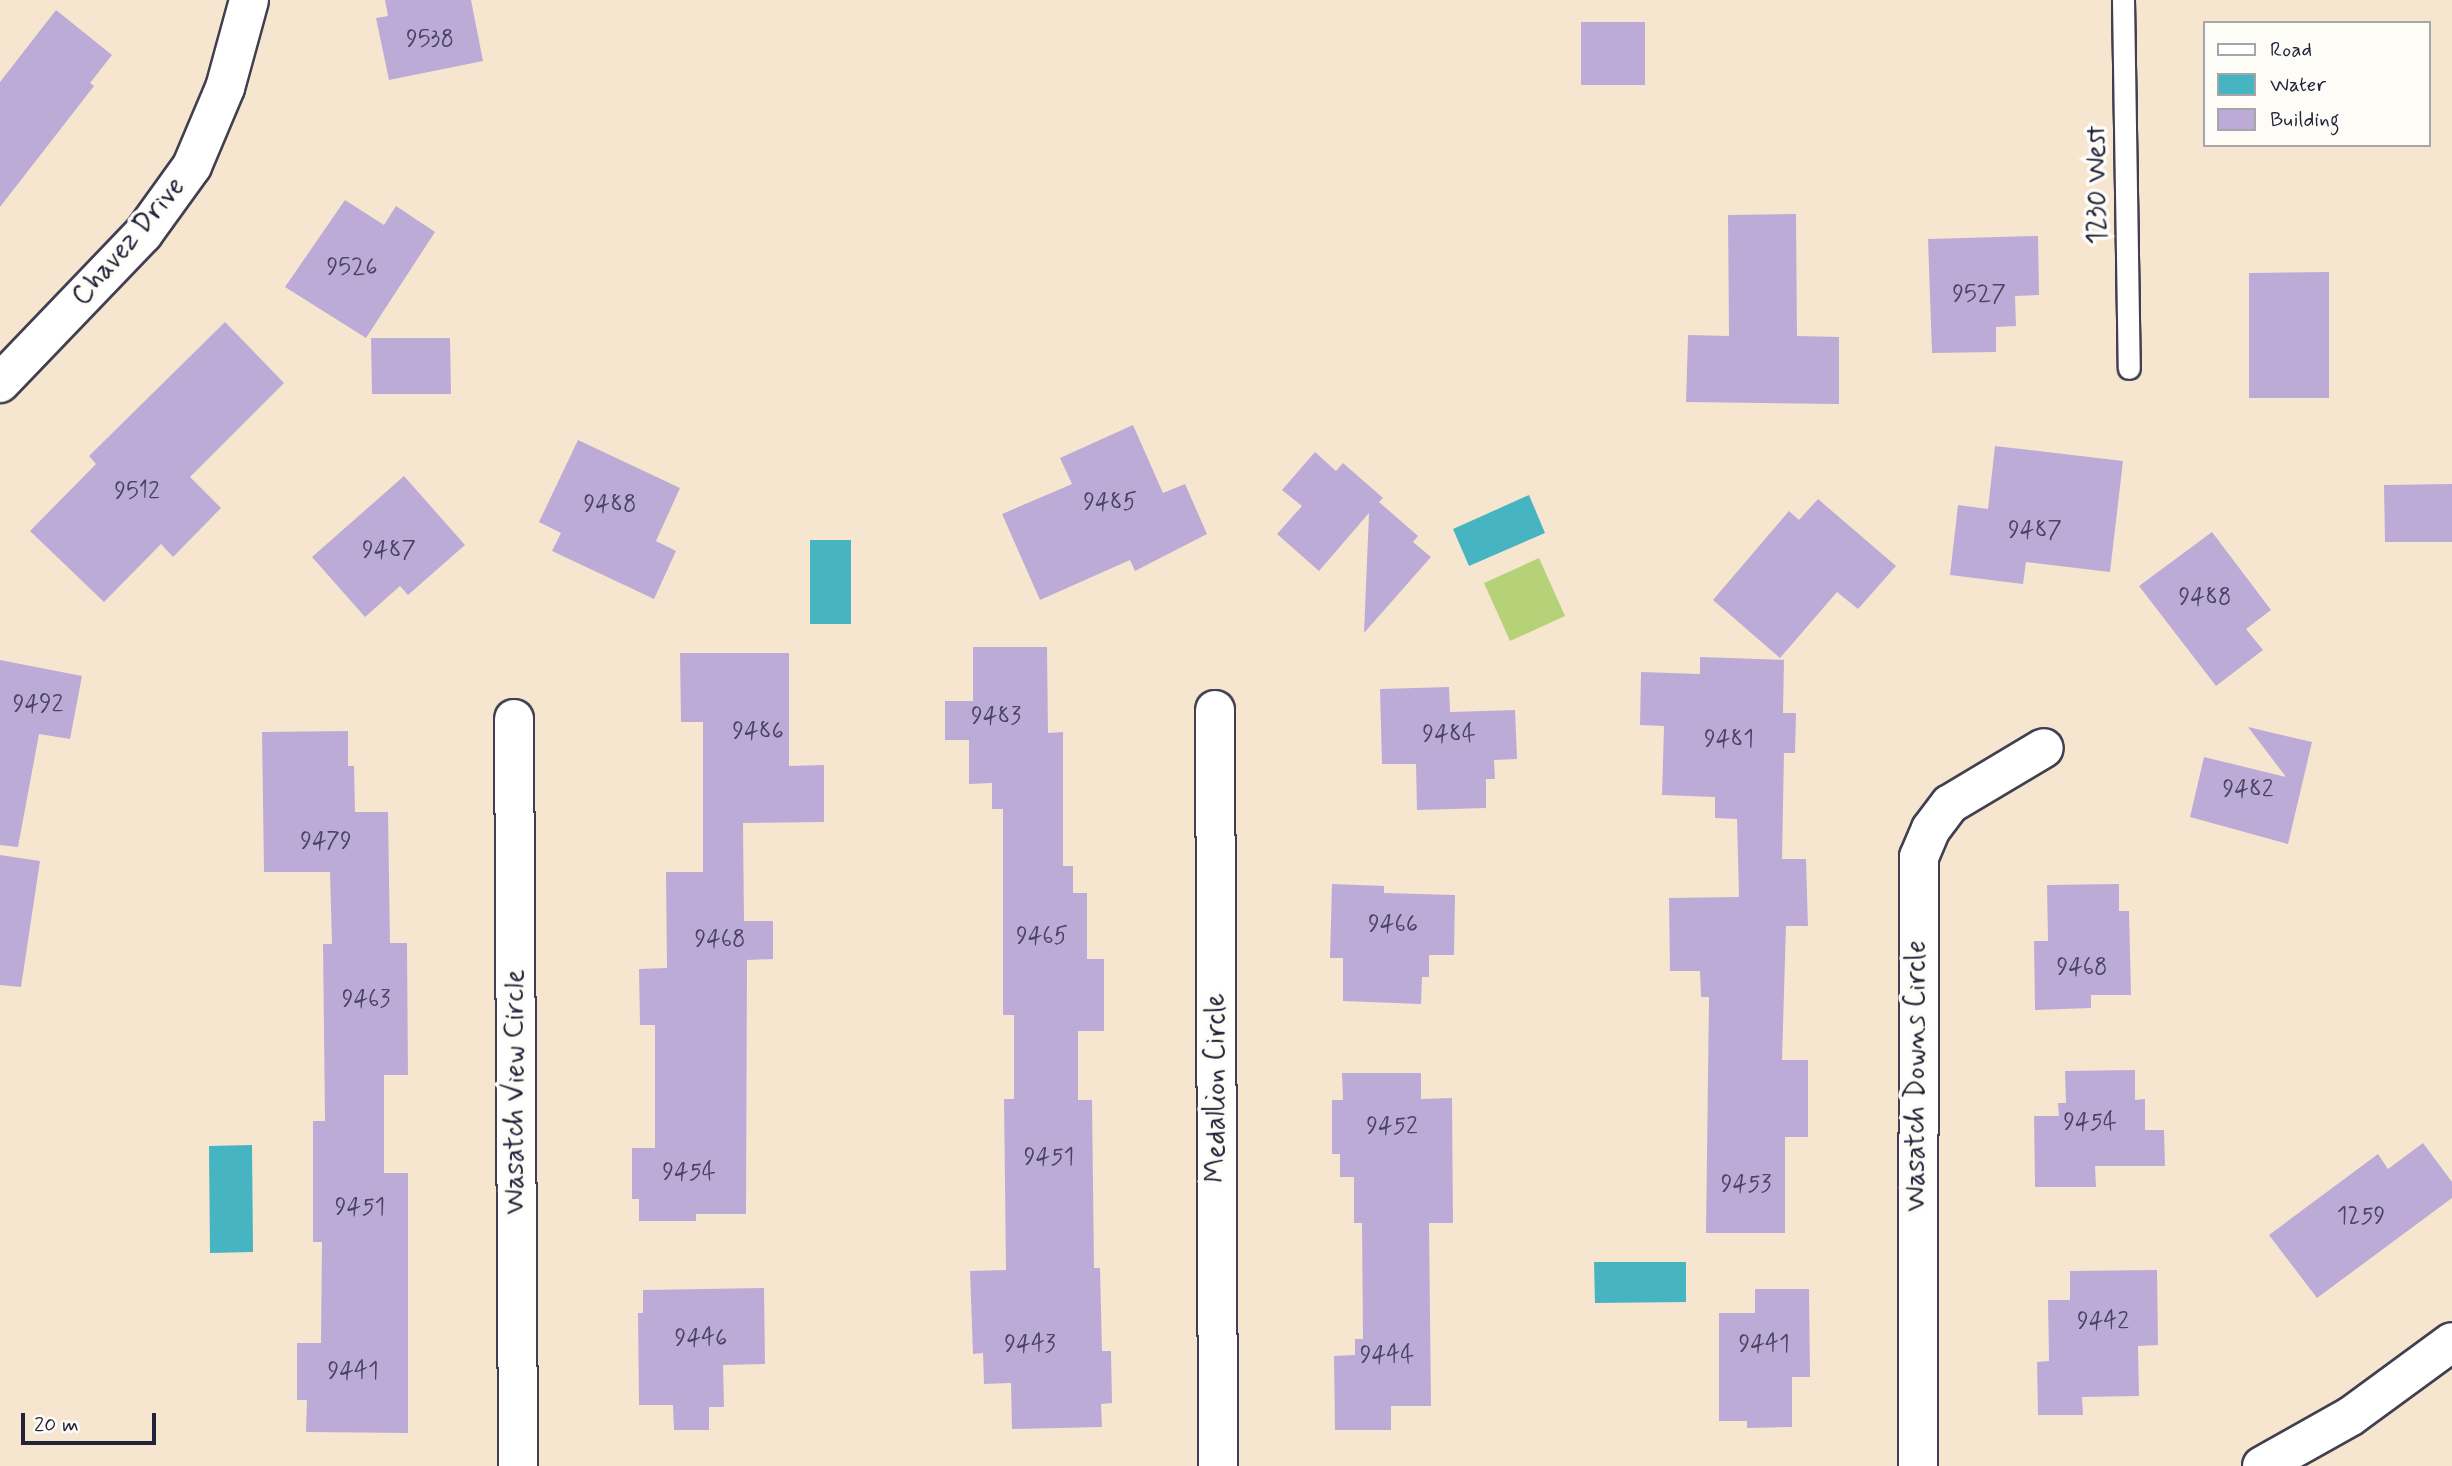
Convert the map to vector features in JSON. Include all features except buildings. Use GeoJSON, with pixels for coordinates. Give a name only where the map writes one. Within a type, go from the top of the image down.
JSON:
{"type":"FeatureCollection","features":[{"type":"Feature","properties":{"kind":"street","name":"Chavez Drive"},"geometry":{"type":"LineString","coordinates":[[0,383],[143,234],[192,166],[225,88],[249,0]]}},
{"type":"Feature","properties":{"kind":"street","name":"Medallion Circle"},"geometry":{"type":"LineString","coordinates":[[1215,710],[1218,1466]]}},
{"type":"Feature","properties":{"kind":"street","name":"Wasatch View Circle"},"geometry":{"type":"LineString","coordinates":[[514,719],[518,1466]]}},
{"type":"Feature","properties":{"kind":"street","name":"Wasatch Downs Circle"},"geometry":{"type":"LineString","coordinates":[[1918,1466],[1919,857],[1931,829],[1950,804],[2044,748]]}},
{"type":"Feature","properties":{"kind":"street"},"geometry":{"type":"LineString","coordinates":[[2262,1466],[2351,1416],[2452,1342]]}},
{"type":"Feature","properties":{"kind":"lane","name":"1230 West"},"geometry":{"type":"LineString","coordinates":[[2123,0],[2129,368]]}},
{"type":"Feature","properties":{"kind":"green space"},"geometry":{"type":"Polygon","coordinates":[[[1539,558],[1565,616],[1510,641],[1484,583],[1539,558]]]}},
{"type":"Feature","properties":{"kind":"water"},"geometry":{"type":"Polygon","coordinates":[[[1529,495],[1545,533],[1469,566],[1453,529],[1529,495]]]}},
{"type":"Feature","properties":{"kind":"water"},"geometry":{"type":"Polygon","coordinates":[[[810,540],[851,540],[851,624],[810,624],[810,540]]]}},
{"type":"Feature","properties":{"kind":"water"},"geometry":{"type":"Polygon","coordinates":[[[252,1145],[253,1252],[210,1253],[209,1146],[252,1145]]]}},
{"type":"Feature","properties":{"kind":"water"},"geometry":{"type":"Polygon","coordinates":[[[1594,1262],[1686,1262],[1686,1302],[1595,1303],[1594,1262]]]}}]}
